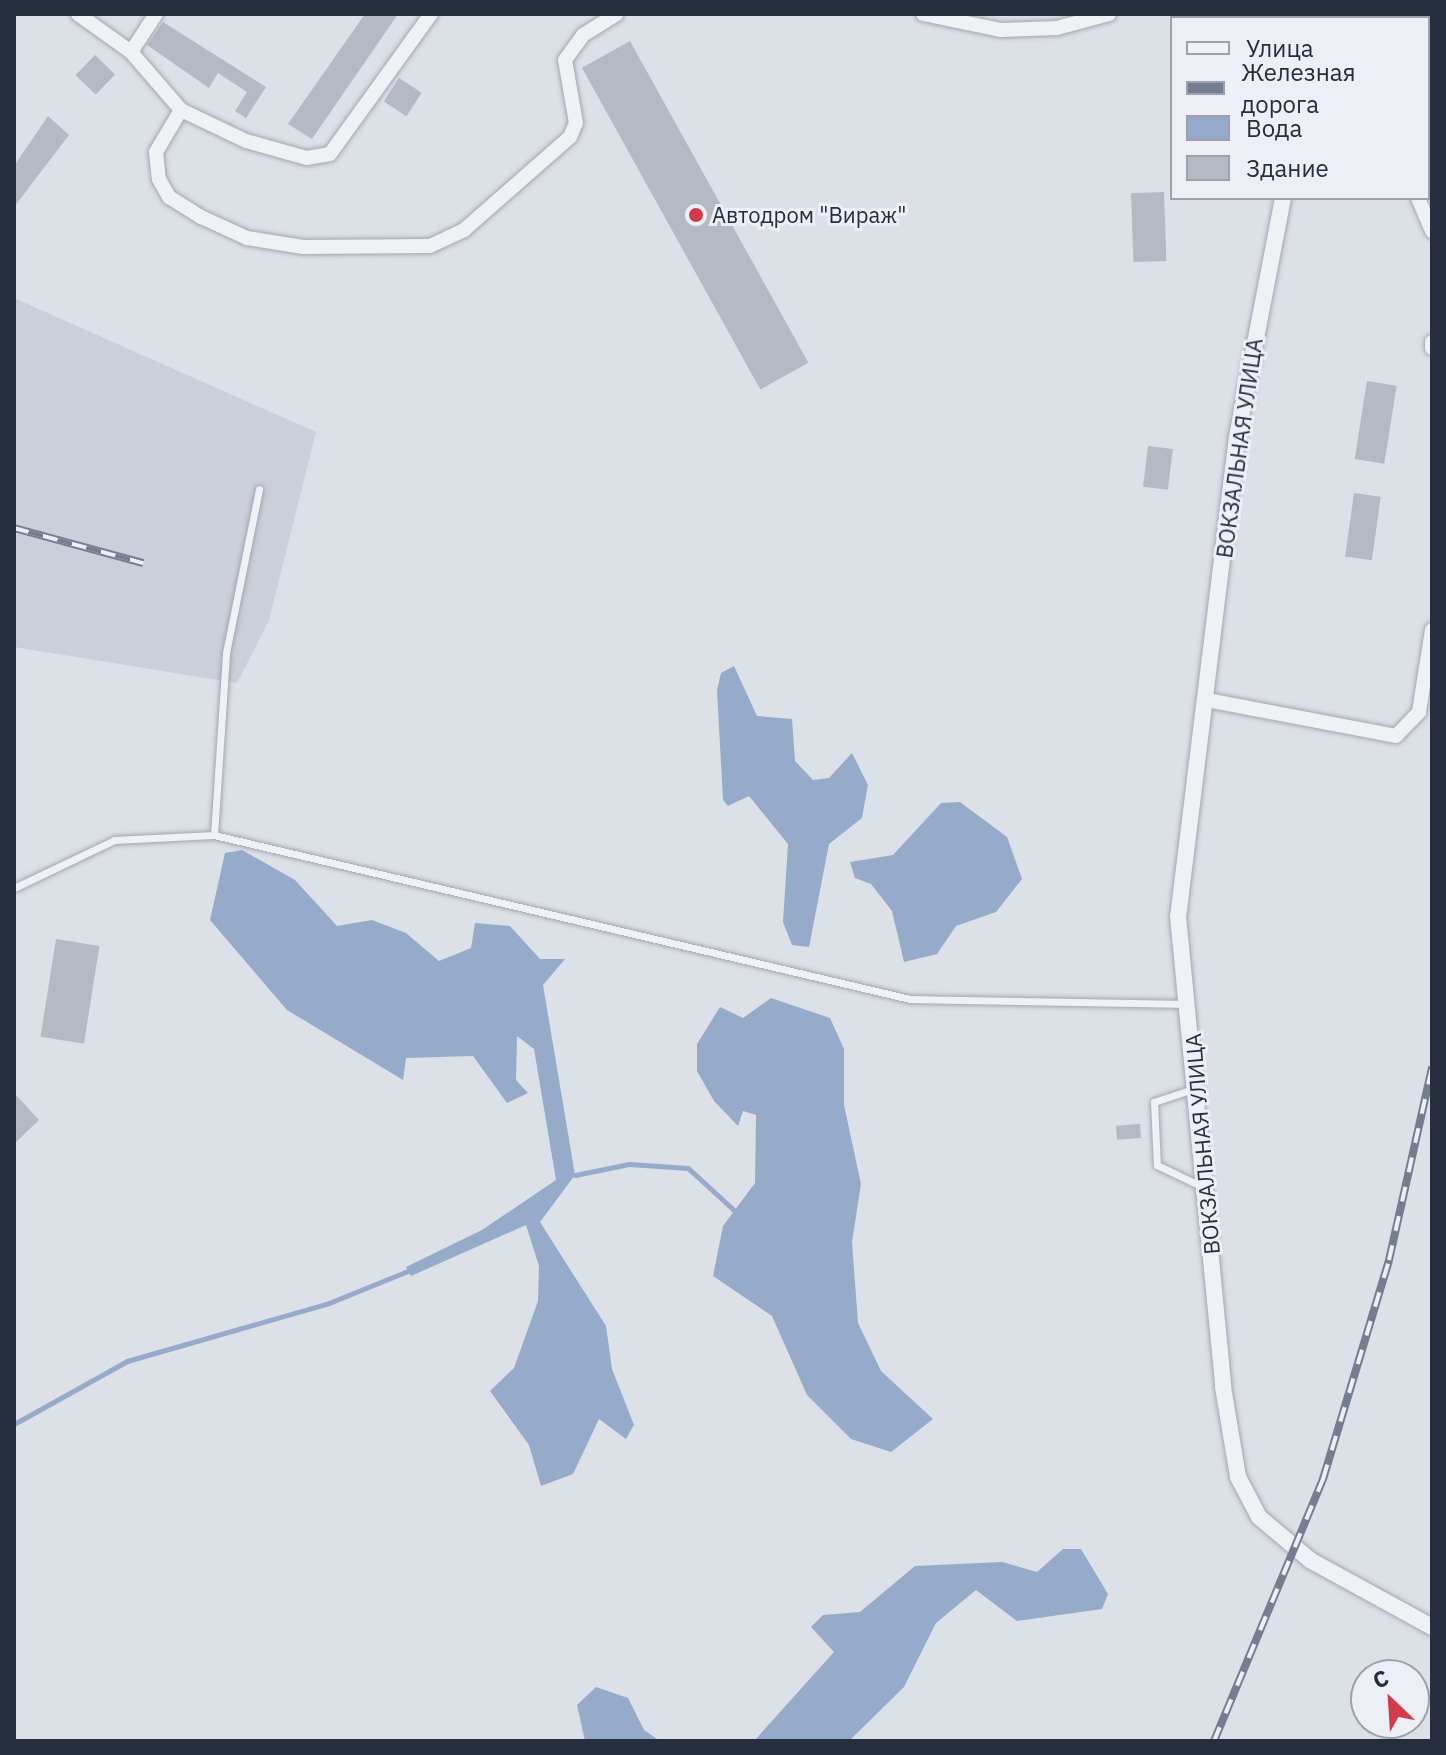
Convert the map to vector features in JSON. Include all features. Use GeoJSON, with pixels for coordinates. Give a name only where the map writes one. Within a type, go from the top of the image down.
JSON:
{"type":"FeatureCollection","features":[{"type":"Feature","properties":{"kind":"street"},"geometry":{"type":"LineString","coordinates":[[78,14],[131,52],[181,110],[246,141],[307,158],[330,154],[431,14]]}},
{"type":"Feature","properties":{"kind":"street"},"geometry":{"type":"LineString","coordinates":[[131,52],[156,14]]}},
{"type":"Feature","properties":{"kind":"street"},"geometry":{"type":"LineString","coordinates":[[181,110],[156,152],[159,179],[169,197],[201,217],[247,238],[303,247],[430,246],[464,230],[570,137],[576,123],[565,60],[583,35],[616,14]]}},
{"type":"Feature","properties":{"kind":"street"},"geometry":{"type":"LineString","coordinates":[[923,14],[1001,30],[1057,28],[1109,14]]}},
{"type":"Feature","properties":{"kind":"street","name":"ВОКЗАЛЬНАЯ УЛИЦА"},"geometry":{"type":"LineString","coordinates":[[1283,200],[1237,437],[1207,700],[1178,903],[1199,1087],[1206,1188],[1238,1477],[1259,1517],[1310,1560],[1432,1627]]}},
{"type":"Feature","properties":{"kind":"street"},"geometry":{"type":"LineString","coordinates":[[1419,200],[1432,231]]}},
{"type":"Feature","properties":{"kind":"street"},"geometry":{"type":"LineString","coordinates":[[1432,342],[1432,348]]}},
{"type":"Feature","properties":{"kind":"street"},"geometry":{"type":"LineString","coordinates":[[1207,700],[1396,736],[1419,712],[1432,630]]}},
{"type":"Feature","properties":{"kind":"lane"},"geometry":{"type":"LineString","coordinates":[[214,835],[226,653],[259,489]]}},
{"type":"Feature","properties":{"kind":"lane"},"geometry":{"type":"LineString","coordinates":[[14,888],[114,840],[214,835],[910,999],[1188,1004]]}},
{"type":"Feature","properties":{"kind":"lane"},"geometry":{"type":"LineString","coordinates":[[1199,1087],[1154,1102],[1157,1165],[1206,1188]]}},
{"type":"Feature","properties":{"kind":"shaded area"},"geometry":{"type":"Polygon","coordinates":[[[14,298],[316,432],[269,620],[237,683],[14,647],[14,298]]]}},
{"type":"Feature","properties":{"kind":"water"},"geometry":{"type":"Polygon","coordinates":[[[734,666],[757,716],[792,719],[795,761],[813,780],[829,778],[852,753],[868,785],[862,818],[829,844],[809,947],[792,945],[783,922],[788,844],[749,796],[728,806],[723,800],[717,690],[721,673],[734,666]]]}},
{"type":"Feature","properties":{"kind":"water"},"geometry":{"type":"Polygon","coordinates":[[[960,802],[1007,837],[1022,879],[996,912],[956,926],[937,954],[904,962],[892,911],[871,884],[855,878],[850,862],[893,855],[941,803],[960,802]]]}},
{"type":"Feature","properties":{"kind":"water"},"geometry":{"type":"Polygon","coordinates":[[[242,850],[295,880],[337,926],[372,920],[406,933],[439,961],[471,948],[475,923],[510,926],[540,959],[565,959],[543,985],[575,1175],[540,1222],[606,1326],[612,1369],[634,1425],[626,1439],[599,1419],[573,1474],[541,1486],[529,1445],[490,1391],[514,1368],[538,1301],[539,1266],[526,1225],[411,1276],[406,1267],[482,1230],[556,1180],[534,1049],[517,1036],[516,1080],[528,1093],[507,1103],[473,1056],[406,1058],[403,1080],[287,1010],[210,920],[225,853],[242,850]]]}},
{"type":"Feature","properties":{"kind":"water"},"geometry":{"type":"Polygon","coordinates":[[[771,998],[830,1018],[844,1049],[844,1105],[861,1184],[852,1242],[858,1323],[881,1371],[933,1419],[891,1452],[851,1439],[807,1395],[772,1316],[713,1276],[723,1226],[755,1183],[756,1115],[743,1111],[738,1126],[714,1101],[697,1071],[697,1044],[720,1007],[743,1018],[771,998]]]}},
{"type":"Feature","properties":{"kind":"water"},"geometry":{"type":"Polygon","coordinates":[[[1063,1549],[1081,1549],[1108,1594],[1102,1609],[1017,1621],[976,1590],[936,1623],[904,1687],[849,1741],[754,1741],[834,1652],[811,1627],[823,1615],[860,1612],[915,1566],[1002,1562],[1037,1572],[1063,1549]]]}},
{"type":"Feature","properties":{"kind":"water"},"geometry":{"type":"Polygon","coordinates":[[[596,1687],[628,1698],[644,1730],[660,1741],[585,1741],[577,1705],[596,1687]]]}},
{"type":"Feature","properties":{"kind":"building"},"geometry":{"type":"Polygon","coordinates":[[[365,14],[398,14],[312,139],[288,124],[365,14]]]}},
{"type":"Feature","properties":{"kind":"building"},"geometry":{"type":"Polygon","coordinates":[[[163,22],[266,87],[246,118],[235,111],[247,92],[218,73],[209,88],[147,45],[163,22]]]}},
{"type":"Feature","properties":{"kind":"building","name":"Автодром \"Вираж\""},"geometry":{"type":"Polygon","coordinates":[[[630,41],[808,363],[760,390],[582,68],[630,41]]]}},
{"type":"Feature","properties":{"kind":"building"},"geometry":{"type":"Polygon","coordinates":[[[95,55],[115,74],[96,95],[76,75],[95,55]]]}},
{"type":"Feature","properties":{"kind":"building"},"geometry":{"type":"Polygon","coordinates":[[[399,78],[422,93],[406,116],[384,101],[399,78]]]}},
{"type":"Feature","properties":{"kind":"building"},"geometry":{"type":"Polygon","coordinates":[[[48,116],[69,135],[14,207],[14,166],[48,116]]]}},
{"type":"Feature","properties":{"kind":"building"},"geometry":{"type":"Polygon","coordinates":[[[1164,192],[1166,261],[1133,262],[1131,193],[1164,192]]]}},
{"type":"Feature","properties":{"kind":"building"},"geometry":{"type":"Polygon","coordinates":[[[1367,381],[1397,386],[1384,464],[1355,459],[1367,381]]]}},
{"type":"Feature","properties":{"kind":"building"},"geometry":{"type":"Polygon","coordinates":[[[1148,446],[1173,449],[1168,490],[1143,487],[1148,446]]]}},
{"type":"Feature","properties":{"kind":"building"},"geometry":{"type":"Polygon","coordinates":[[[1354,493],[1381,497],[1372,560],[1345,556],[1354,493]]]}},
{"type":"Feature","properties":{"kind":"building"},"geometry":{"type":"Polygon","coordinates":[[[56,939],[99,946],[84,1044],[41,1037],[56,939]]]}},
{"type":"Feature","properties":{"kind":"building"},"geometry":{"type":"Polygon","coordinates":[[[14,1093],[39,1120],[14,1144],[14,1093]]]}},
{"type":"Feature","properties":{"kind":"building"},"geometry":{"type":"Polygon","coordinates":[[[1140,1124],[1141,1138],[1117,1140],[1116,1126],[1140,1124]]]}},
{"type":"Feature","properties":{"kind":"waterway"},"geometry":{"type":"LineString","coordinates":[[575,1175],[629,1164],[688,1168],[735,1211]]}},
{"type":"Feature","properties":{"kind":"waterway"},"geometry":{"type":"LineString","coordinates":[[14,1424],[127,1361],[329,1303],[408,1271]]}},
{"type":"Feature","properties":{"kind":"railway"},"geometry":{"type":"LineString","coordinates":[[14,528],[143,563]]}},
{"type":"Feature","properties":{"kind":"railway"},"geometry":{"type":"LineString","coordinates":[[1214,1741],[1323,1479],[1389,1260],[1432,1067]]}},
{"type":"Feature","properties":{"kind":"place","name":"Автодром \"Вираж\""},"geometry":{"type":"Point","coordinates":[696,215]}}]}
